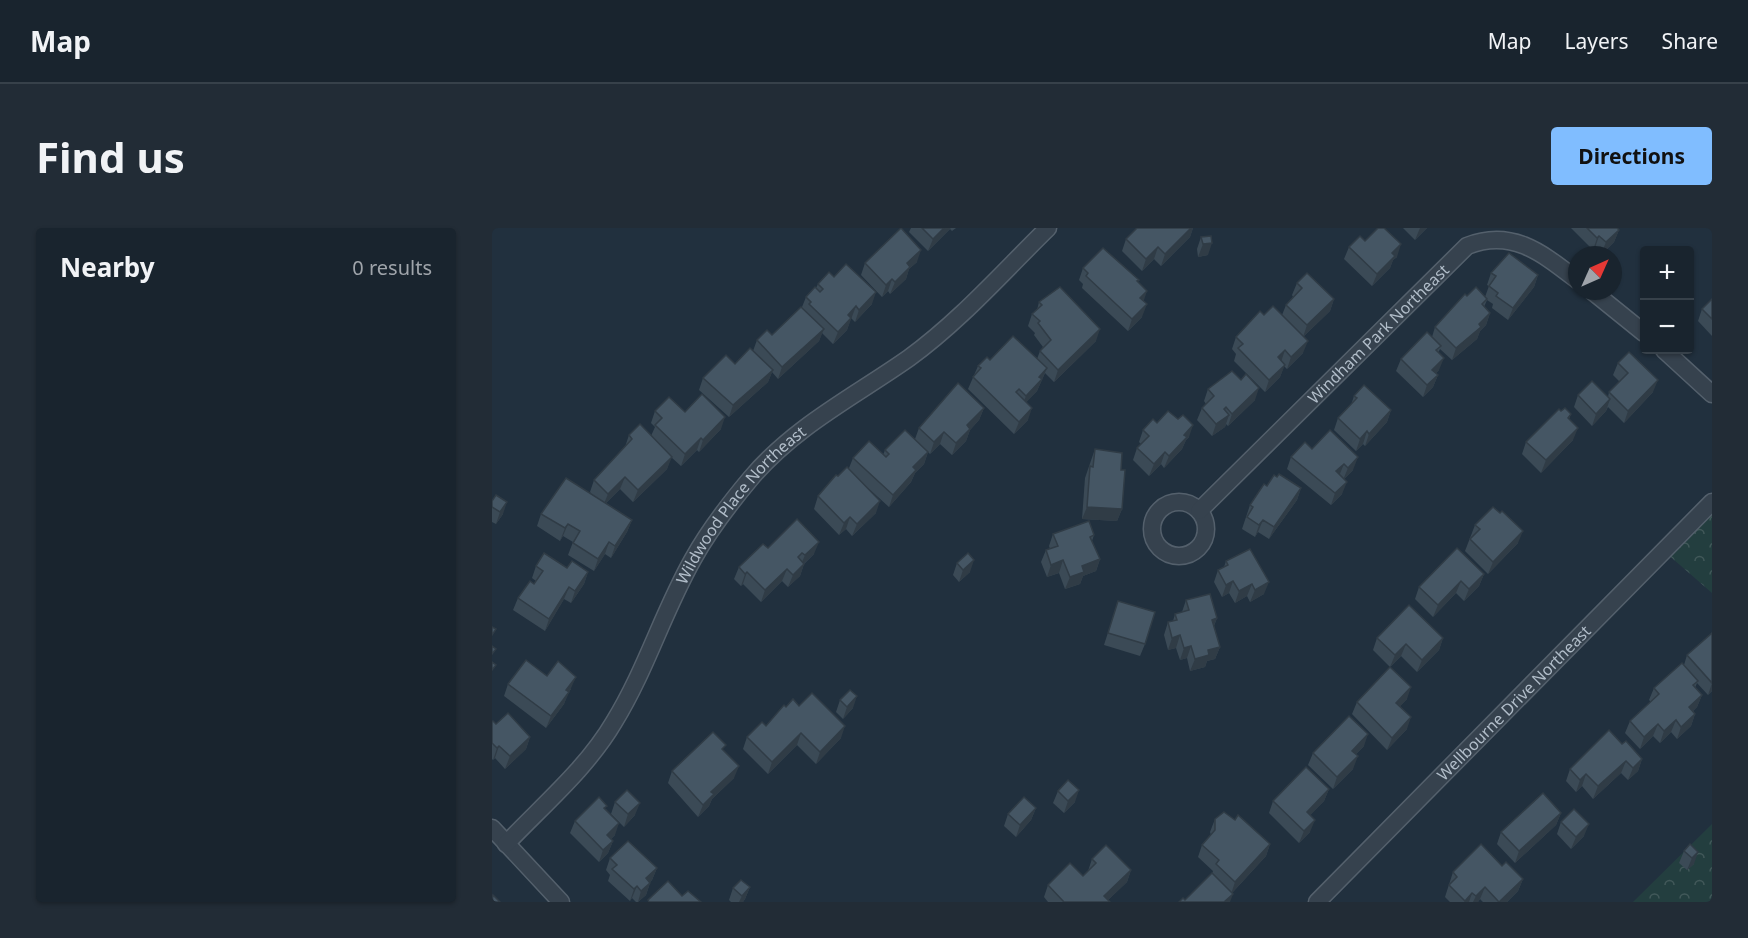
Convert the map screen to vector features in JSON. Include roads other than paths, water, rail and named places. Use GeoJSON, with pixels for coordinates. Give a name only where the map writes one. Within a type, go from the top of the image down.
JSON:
{"type":"FeatureCollection","features":[{"type":"Feature","properties":{"kind":"street","name":"Wildwood Place Northeast"},"geometry":{"type":"LineString","coordinates":[[506,844],[578,770],[613,724],[642,674],[672,600],[693,558],[718,518],[753,476],[816,418],[909,357],[948,327],[1048,228]]}},
{"type":"Feature","properties":{"kind":"street","name":"Windham Park Northeast"},"geometry":{"type":"LineString","coordinates":[[1199,512],[1458,254],[1478,238],[1493,234],[1511,234],[1524,240],[1568,273]]}},
{"type":"Feature","properties":{"kind":"street"},"geometry":{"type":"LineString","coordinates":[[1603,300],[1640,330]]}},
{"type":"Feature","properties":{"kind":"street"},"geometry":{"type":"LineString","coordinates":[[1668,354],[1712,394]]}},
{"type":"Feature","properties":{"kind":"street","name":"Wellbourne Drive Northeast"},"geometry":{"type":"LineString","coordinates":[[1317,902],[1712,502]]}},
{"type":"Feature","properties":{"kind":"street"},"geometry":{"type":"LineString","coordinates":[[492,828],[561,902]]}}]}
